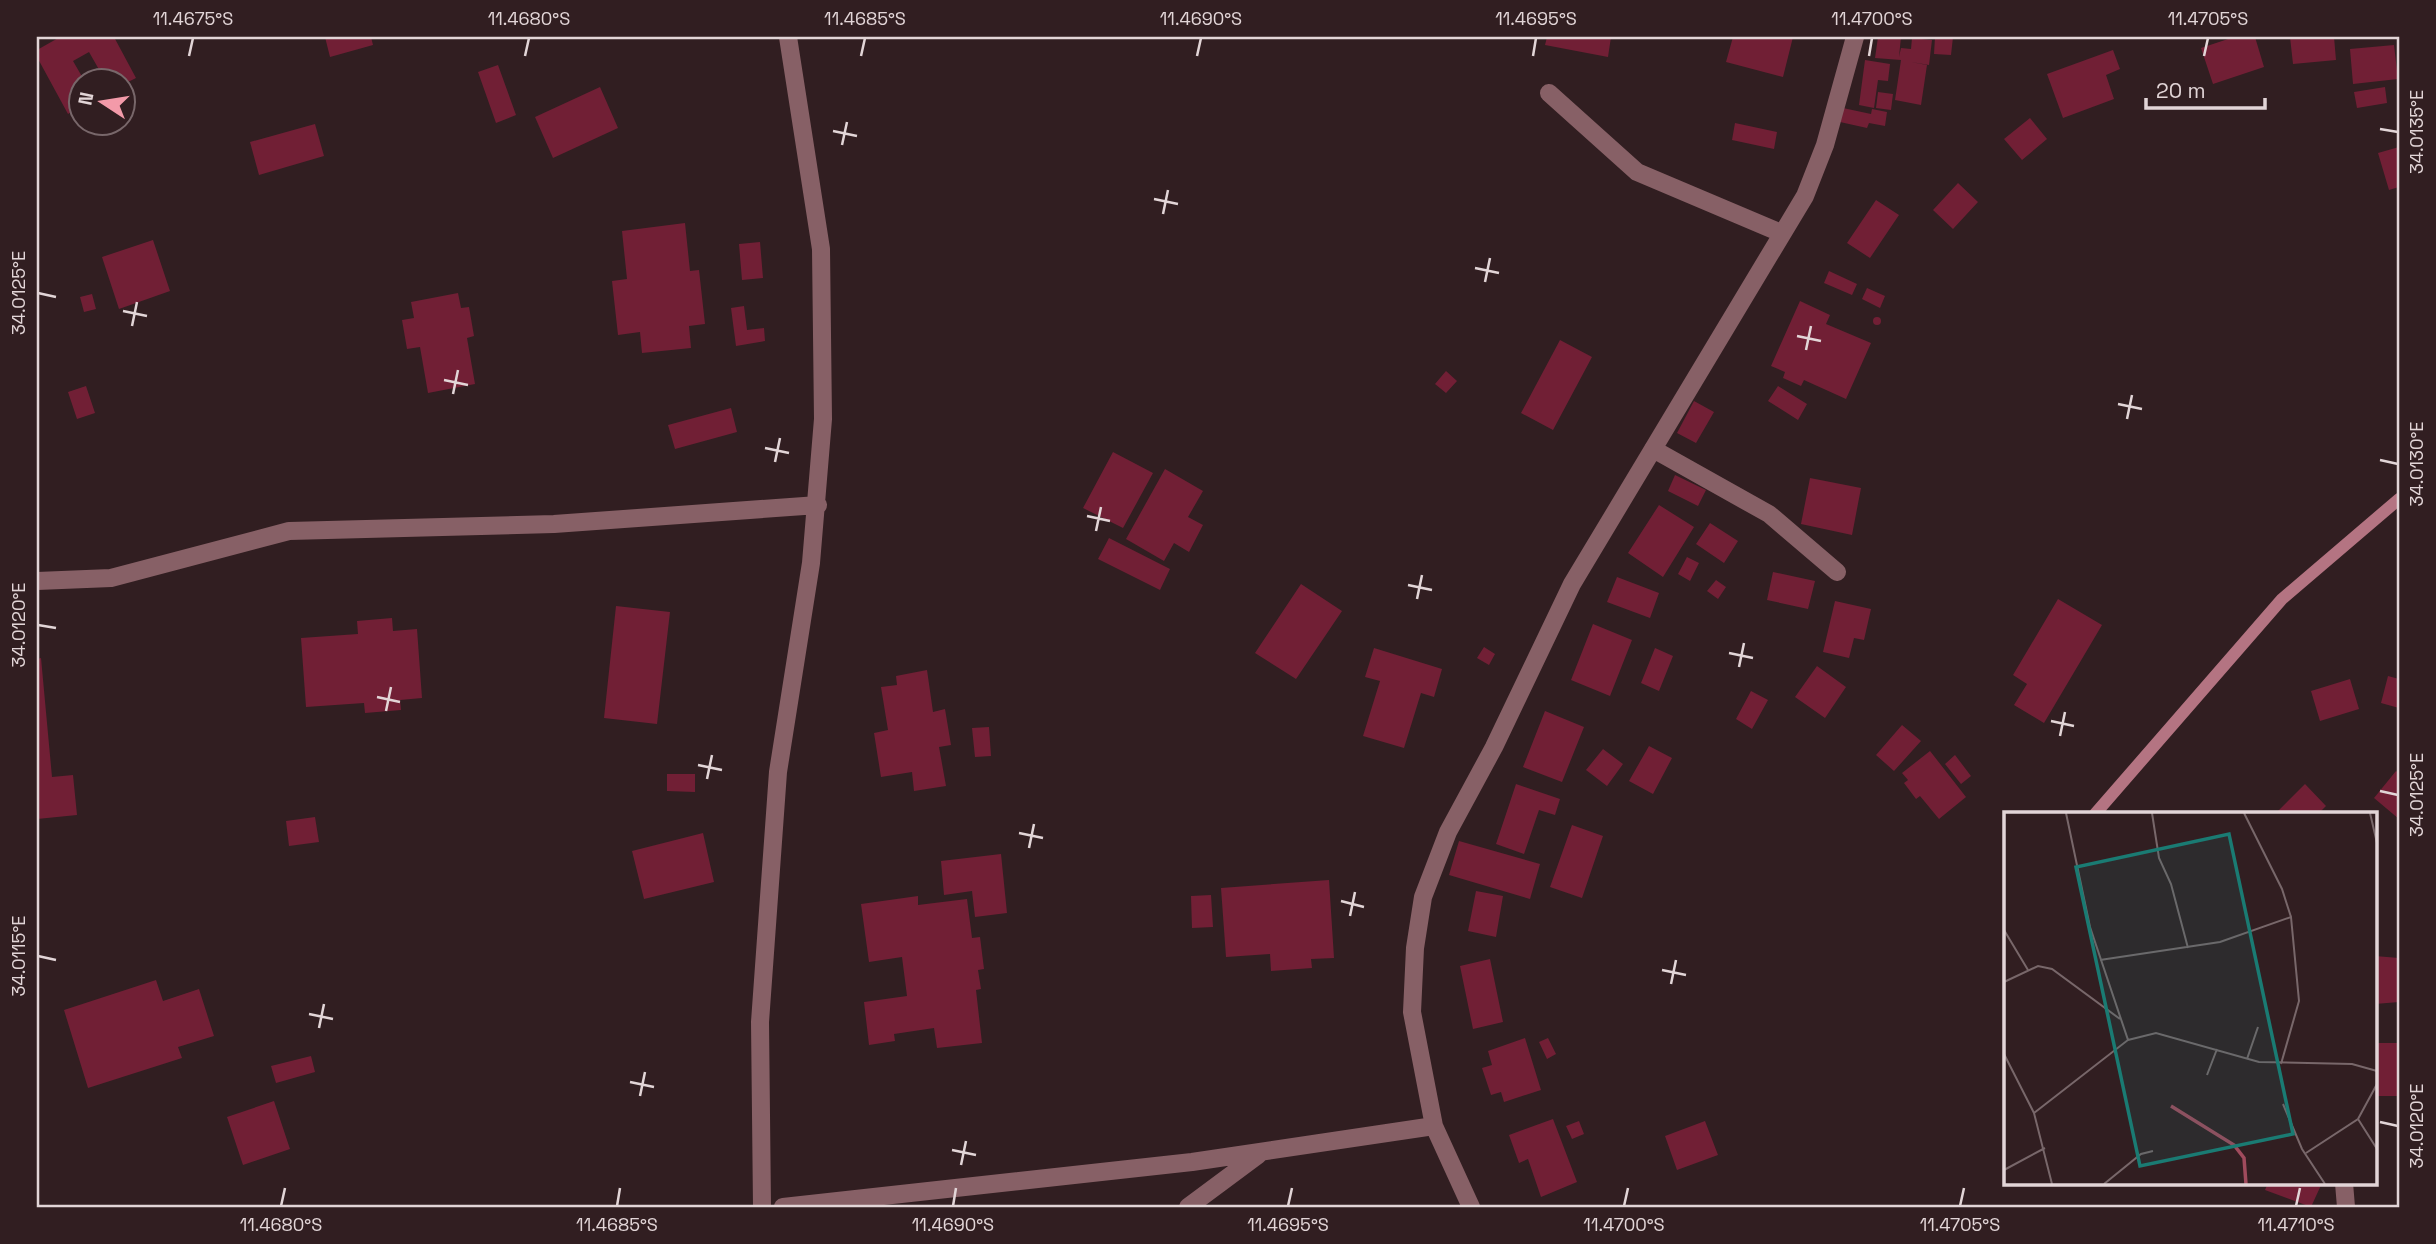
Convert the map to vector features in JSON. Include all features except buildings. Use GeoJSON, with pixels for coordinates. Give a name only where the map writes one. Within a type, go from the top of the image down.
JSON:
{"type":"FeatureCollection","features":[{"type":"Feature","properties":{"kind":"street"},"geometry":{"type":"LineString","coordinates":[[762,1207],[761,1022],[778,772],[818,505],[823,419],[821,248],[788,37]]}},
{"type":"Feature","properties":{"kind":"street"},"geometry":{"type":"LineString","coordinates":[[1471,1207],[1434,1126],[1412,1012],[1415,948],[1423,897],[1448,832],[1494,747],[1572,584],[1805,196],[1825,145],[1855,37]]}},
{"type":"Feature","properties":{"kind":"street"},"geometry":{"type":"LineString","coordinates":[[1549,93],[1637,172],[1781,233]]}},
{"type":"Feature","properties":{"kind":"street"},"geometry":{"type":"LineString","coordinates":[[1653,449],[1769,514],[1837,572]]}},
{"type":"Feature","properties":{"kind":"street"},"geometry":{"type":"LineString","coordinates":[[37,581],[111,578],[289,531],[554,524],[818,505]]}},
{"type":"Feature","properties":{"kind":"street"},"geometry":{"type":"LineString","coordinates":[[783,1207],[1261,1152],[1434,1126]]}},
{"type":"Feature","properties":{"kind":"street"},"geometry":{"type":"LineString","coordinates":[[1188,1207],[1261,1152]]}},
{"type":"Feature","properties":{"kind":"street"},"geometry":{"type":"LineString","coordinates":[[2344,1184],[2346,1207]]}},
{"type":"Feature","properties":{"kind":"waterway"},"geometry":{"type":"LineString","coordinates":[[2097,812],[2282,599],[2399,499]]}}]}
